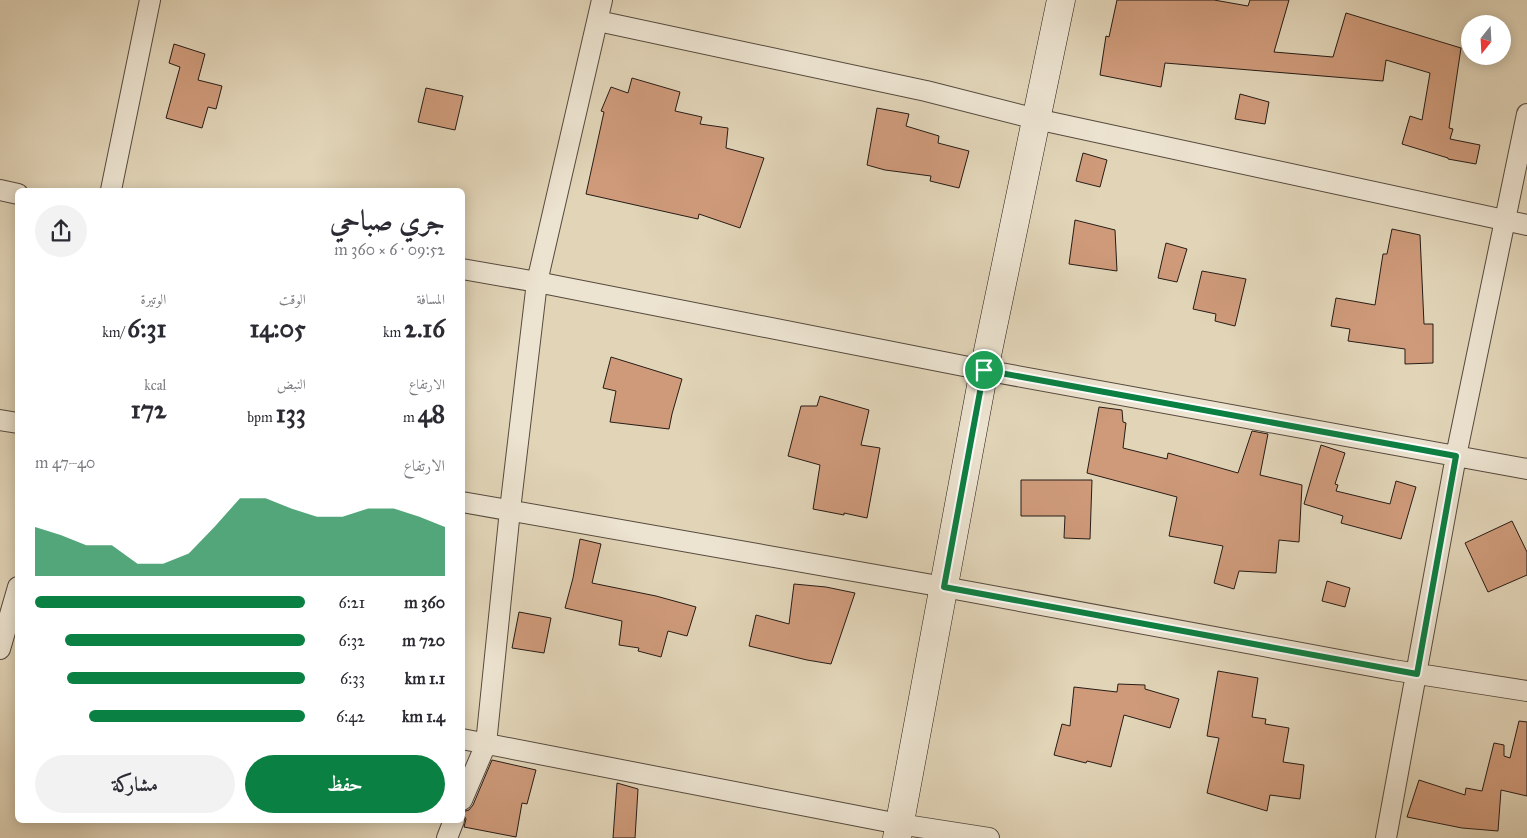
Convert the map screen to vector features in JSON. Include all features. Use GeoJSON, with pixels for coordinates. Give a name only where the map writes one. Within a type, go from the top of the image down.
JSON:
{"type":"FeatureCollection","features":[{"type":"Feature","properties":{"kind":"street"},"geometry":{"type":"LineString","coordinates":[[111,188],[150,0]]}},
{"type":"Feature","properties":{"kind":"street"},"geometry":{"type":"LineString","coordinates":[[465,793],[486,744],[510,510],[537,282],[602,0]]}},
{"type":"Feature","properties":{"kind":"street"},"geometry":{"type":"LineString","coordinates":[[898,831],[984,370],[1061,0]]}},
{"type":"Feature","properties":{"kind":"street"},"geometry":{"type":"LineString","coordinates":[[598,21],[926,91],[1036,119],[1527,225]]}},
{"type":"Feature","properties":{"kind":"street"},"geometry":{"type":"LineString","coordinates":[[1386,838],[1456,456],[1527,114]]}},
{"type":"Feature","properties":{"kind":"street"},"geometry":{"type":"LineString","coordinates":[[0,190],[15,193]]}},
{"type":"Feature","properties":{"kind":"street"},"geometry":{"type":"LineString","coordinates":[[465,270],[984,370],[1527,469]]}},
{"type":"Feature","properties":{"kind":"street"},"geometry":{"type":"LineString","coordinates":[[0,420],[15,422]]}},
{"type":"Feature","properties":{"kind":"street"},"geometry":{"type":"LineString","coordinates":[[465,502],[944,587],[1417,674],[1527,691]]}},
{"type":"Feature","properties":{"kind":"street"},"geometry":{"type":"LineString","coordinates":[[15,598],[0,650],[15,653]]}},
{"type":"Feature","properties":{"kind":"street"},"geometry":{"type":"LineString","coordinates":[[465,740],[898,831],[989,838]]}},
{"type":"Feature","properties":{"kind":"street"},"geometry":{"type":"LineString","coordinates":[[447,838],[453,823]]}},
{"type":"Feature","properties":{"kind":"building"},"geometry":{"type":"Polygon","coordinates":[[[1117,0],[1214,0],[1248,6],[1250,0],[1289,0],[1274,52],[1333,57],[1346,13],[1461,48],[1449,128],[1453,129],[1450,139],[1480,145],[1476,164],[1448,159],[1402,144],[1410,116],[1422,120],[1430,73],[1386,60],[1383,81],[1165,63],[1161,87],[1100,75],[1106,36],[1109,37],[1117,0]]]}},
{"type":"Feature","properties":{"kind":"building"},"geometry":{"type":"Polygon","coordinates":[[[174,44],[205,54],[198,80],[222,86],[216,109],[208,107],[202,128],[166,118],[180,67],[169,63],[174,44]]]}},
{"type":"Feature","properties":{"kind":"building"},"geometry":{"type":"Polygon","coordinates":[[[632,78],[680,92],[675,111],[702,117],[700,124],[728,128],[726,148],[764,158],[740,228],[699,214],[698,219],[586,194],[604,112],[601,111],[611,87],[628,93],[632,78]]]}},
{"type":"Feature","properties":{"kind":"building"},"geometry":{"type":"Polygon","coordinates":[[[426,88],[463,96],[455,130],[418,122],[426,88]]]}},
{"type":"Feature","properties":{"kind":"building"},"geometry":{"type":"Polygon","coordinates":[[[1240,94],[1269,102],[1265,124],[1235,119],[1240,94]]]}},
{"type":"Feature","properties":{"kind":"building"},"geometry":{"type":"Polygon","coordinates":[[[877,108],[909,114],[906,126],[939,136],[938,143],[969,151],[959,188],[930,181],[931,176],[885,170],[867,165],[877,108]]]}},
{"type":"Feature","properties":{"kind":"building"},"geometry":{"type":"Polygon","coordinates":[[[1083,153],[1107,160],[1100,187],[1076,181],[1083,153]]]}},
{"type":"Feature","properties":{"kind":"building"},"geometry":{"type":"Polygon","coordinates":[[[1075,220],[1115,230],[1117,271],[1069,264],[1075,220]]]}},
{"type":"Feature","properties":{"kind":"building"},"geometry":{"type":"Polygon","coordinates":[[[1392,229],[1420,235],[1424,324],[1433,324],[1433,363],[1405,364],[1405,349],[1348,341],[1350,329],[1331,326],[1336,298],[1375,305],[1383,254],[1387,254],[1392,229]]]}},
{"type":"Feature","properties":{"kind":"building"},"geometry":{"type":"Polygon","coordinates":[[[1166,243],[1187,249],[1177,282],[1158,278],[1166,243]]]}},
{"type":"Feature","properties":{"kind":"building"},"geometry":{"type":"Polygon","coordinates":[[[1202,271],[1246,279],[1235,326],[1215,321],[1216,314],[1193,309],[1202,271]]]}},
{"type":"Feature","properties":{"kind":"building"},"geometry":{"type":"Polygon","coordinates":[[[611,357],[682,379],[669,429],[610,422],[616,391],[603,388],[611,357]]]}},
{"type":"Feature","properties":{"kind":"building"},"geometry":{"type":"Polygon","coordinates":[[[820,396],[869,410],[861,445],[880,448],[867,518],[813,509],[820,465],[788,456],[801,406],[817,406],[820,396]]]}},
{"type":"Feature","properties":{"kind":"building"},"geometry":{"type":"Polygon","coordinates":[[[1099,407],[1122,410],[1123,422],[1126,423],[1123,448],[1167,459],[1168,453],[1238,473],[1252,431],[1268,434],[1260,475],[1302,485],[1299,542],[1279,540],[1276,573],[1239,571],[1234,589],[1214,583],[1223,546],[1169,536],[1177,497],[1087,473],[1099,407]]]}},
{"type":"Feature","properties":{"kind":"building"},"geometry":{"type":"Polygon","coordinates":[[[1321,445],[1345,453],[1335,484],[1338,485],[1336,491],[1390,504],[1396,481],[1416,487],[1401,539],[1341,523],[1343,516],[1304,504],[1321,445]]]}},
{"type":"Feature","properties":{"kind":"building"},"geometry":{"type":"Polygon","coordinates":[[[1021,480],[1092,480],[1090,539],[1064,538],[1065,516],[1021,516],[1021,480]]]}},
{"type":"Feature","properties":{"kind":"building"},"geometry":{"type":"Polygon","coordinates":[[[1512,521],[1527,552],[1527,575],[1488,592],[1465,543],[1512,521]]]}},
{"type":"Feature","properties":{"kind":"building"},"geometry":{"type":"Polygon","coordinates":[[[580,539],[601,544],[592,583],[656,596],[696,607],[687,636],[668,631],[661,657],[638,651],[639,648],[619,645],[622,621],[565,608],[580,539]]]}},
{"type":"Feature","properties":{"kind":"building"},"geometry":{"type":"Polygon","coordinates":[[[1327,581],[1350,588],[1345,607],[1322,601],[1327,581]]]}},
{"type":"Feature","properties":{"kind":"building"},"geometry":{"type":"Polygon","coordinates":[[[794,584],[826,587],[855,593],[831,664],[749,646],[756,615],[789,624],[794,584]]]}},
{"type":"Feature","properties":{"kind":"building"},"geometry":{"type":"Polygon","coordinates":[[[519,612],[551,618],[544,653],[512,648],[519,612]]]}},
{"type":"Feature","properties":{"kind":"building"},"geometry":{"type":"Polygon","coordinates":[[[1218,671],[1258,678],[1252,717],[1266,719],[1265,724],[1289,728],[1283,762],[1304,765],[1300,799],[1270,795],[1267,811],[1207,793],[1219,738],[1207,736],[1218,671]]]}},
{"type":"Feature","properties":{"kind":"building"},"geometry":{"type":"Polygon","coordinates":[[[1118,684],[1145,685],[1145,689],[1179,699],[1170,728],[1124,715],[1111,767],[1054,755],[1062,724],[1070,726],[1074,687],[1117,692],[1118,684]]]}},
{"type":"Feature","properties":{"kind":"building"},"geometry":{"type":"Polygon","coordinates":[[[1519,721],[1527,722],[1527,796],[1501,790],[1498,831],[1462,828],[1407,817],[1419,780],[1465,795],[1466,788],[1482,791],[1494,743],[1504,745],[1504,756],[1510,758],[1519,721]]]}},
{"type":"Feature","properties":{"kind":"building"},"geometry":{"type":"Polygon","coordinates":[[[492,760],[536,770],[527,804],[522,803],[516,837],[464,827],[465,811],[469,810],[473,805],[492,760]]]}},
{"type":"Feature","properties":{"kind":"building"},"geometry":{"type":"Polygon","coordinates":[[[617,783],[638,789],[635,838],[613,838],[617,783]]]}},
{"type":"Feature","properties":{"kind":"route"},"geometry":{"type":"LineString","coordinates":[[984,370],[1456,456],[1417,674],[944,587],[984,370]]}}]}
